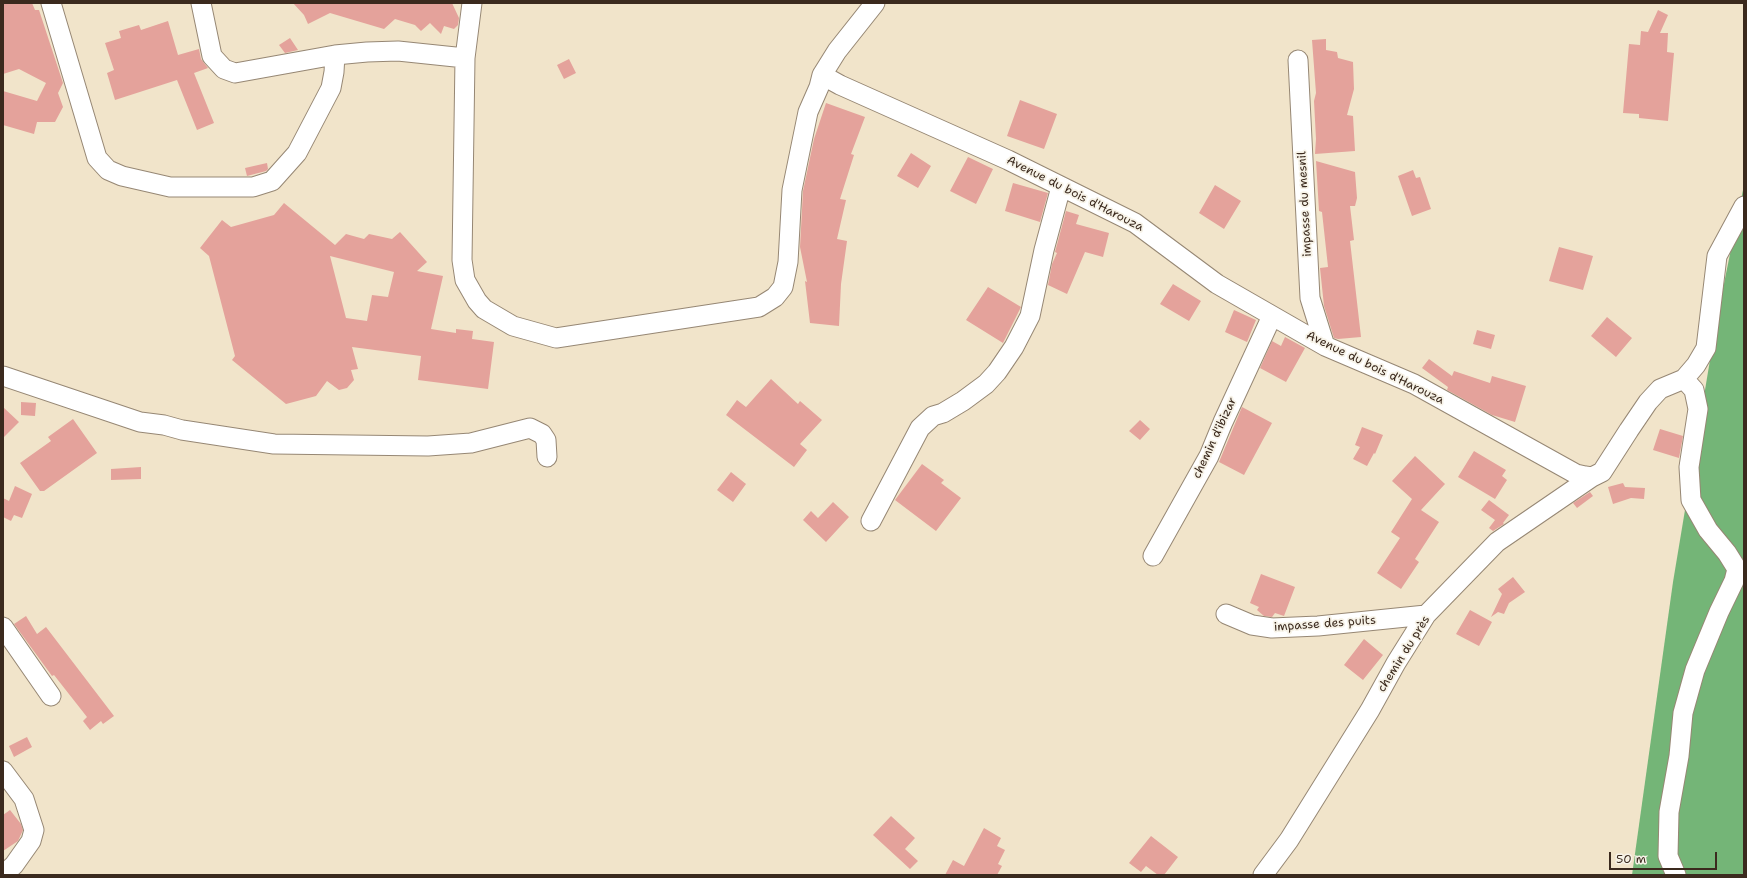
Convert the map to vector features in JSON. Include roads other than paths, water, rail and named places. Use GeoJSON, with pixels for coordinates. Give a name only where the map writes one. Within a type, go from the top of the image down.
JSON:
{"type":"FeatureCollection","features":[{"type":"Feature","properties":{"kind":"street"},"geometry":{"type":"LineString","coordinates":[[51,3],[97,158],[108,170],[122,176],[170,188],[253,187],[272,180],[297,153],[331,88],[335,55]]}},
{"type":"Feature","properties":{"kind":"street"},"geometry":{"type":"LineString","coordinates":[[201,3],[212,56],[224,69],[235,73],[335,55],[398,51],[465,58]]}},
{"type":"Feature","properties":{"kind":"street"},"geometry":{"type":"LineString","coordinates":[[472,3],[465,58],[462,260],[465,280],[477,301],[484,309],[513,326],[556,338],[759,307],[775,297],[783,287],[788,262],[792,190],[808,112],[819,87],[822,75],[837,51],[875,3]]}},
{"type":"Feature","properties":{"kind":"street","name":"impasse du mesnil"},"geometry":{"type":"LineString","coordinates":[[1298,60],[1310,298],[1325,346]]}},
{"type":"Feature","properties":{"kind":"street","name":"Avenue du bois d'Harouza"},"geometry":{"type":"LineString","coordinates":[[822,75],[840,85],[1008,160],[1135,223],[1217,284],[1325,346],[1414,384],[1576,474],[1592,477]]}},
{"type":"Feature","properties":{"kind":"street"},"geometry":{"type":"LineString","coordinates":[[871,521],[920,428],[933,416],[950,409],[986,384],[997,372],[1014,347],[1030,316],[1044,250],[1062,187]]}},
{"type":"Feature","properties":{"kind":"street"},"geometry":{"type":"LineString","coordinates":[[1676,875],[1668,856],[1668,812],[1679,756],[1683,713],[1695,670],[1719,612],[1734,581],[1737,569],[1727,552],[1708,530],[1691,500],[1689,468],[1698,410],[1694,390],[1684,379],[1696,365],[1706,348],[1717,256],[1744,206]]}},
{"type":"Feature","properties":{"kind":"street","name":"chemin d'ibizar"},"geometry":{"type":"LineString","coordinates":[[1153,556],[1209,456],[1272,316]]}},
{"type":"Feature","properties":{"kind":"street"},"geometry":{"type":"LineString","coordinates":[[3,376],[140,422],[274,444],[428,446],[472,443],[530,428],[542,434],[546,440],[547,457]]}},
{"type":"Feature","properties":{"kind":"street","name":"chemin du près"},"geometry":{"type":"LineString","coordinates":[[1263,875],[1290,840],[1370,710],[1396,663],[1426,616],[1497,542],[1592,477],[1602,472],[1648,402],[1660,389],[1684,379]]}},
{"type":"Feature","properties":{"kind":"street","name":"impasse des puits"},"geometry":{"type":"LineString","coordinates":[[1226,614],[1252,625],[1272,628],[1318,626],[1426,616]]}},
{"type":"Feature","properties":{"kind":"street"},"geometry":{"type":"LineString","coordinates":[[3,626],[51,696]]}},
{"type":"Feature","properties":{"kind":"street"},"geometry":{"type":"LineString","coordinates":[[3,770],[24,799],[34,830],[31,841],[27,847],[14,865],[3,875]]}}]}
